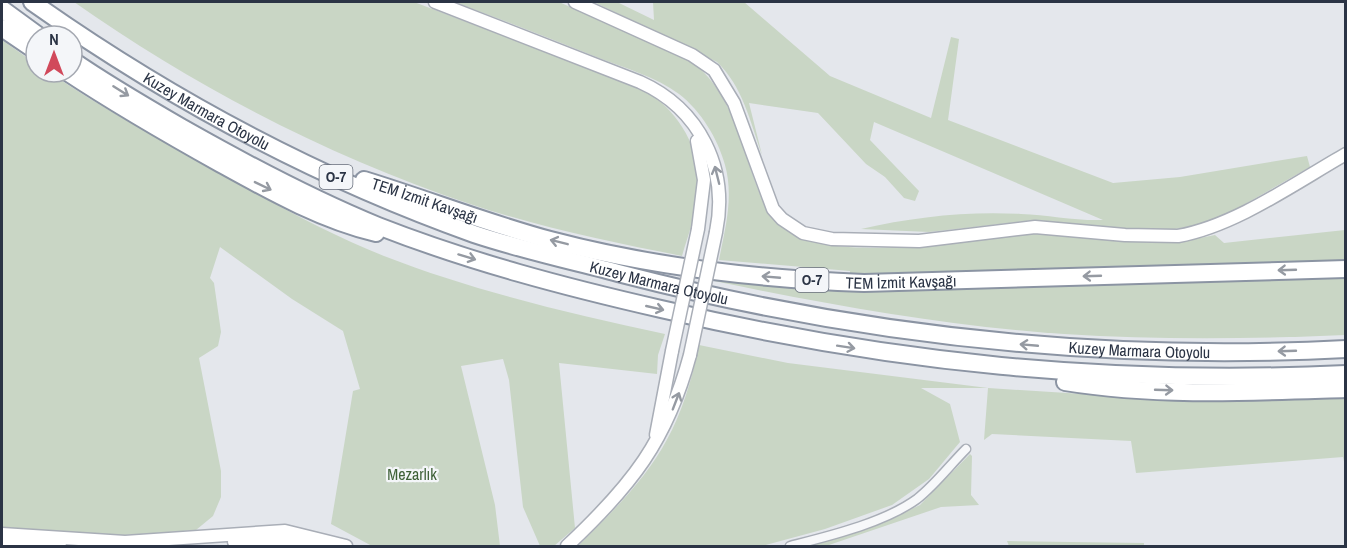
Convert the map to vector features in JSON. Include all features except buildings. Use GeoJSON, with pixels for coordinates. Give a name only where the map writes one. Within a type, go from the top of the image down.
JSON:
{"type":"FeatureCollection","features":[{"type":"Feature","properties":{"kind":"highway","name":"Kuzey Marmara Otoyolu"},"geometry":{"type":"LineString","coordinates":[[32,2],[77,34],[165,88],[294,158],[376,195],[476,234],[669,286],[849,322],[1020,345],[1079,349],[1277,352],[1346,349]]}},
{"type":"Feature","properties":{"kind":"highway"},"geometry":{"type":"LineString","coordinates":[[2,9],[24,25]]}},
{"type":"Feature","properties":{"kind":"highway"},"geometry":{"type":"LineString","coordinates":[[2,28],[24,43]]}},
{"type":"Feature","properties":{"kind":"highway","name":"Kuzey Marmara Otoyolu"},"geometry":{"type":"LineString","coordinates":[[84,67],[232,156],[313,197],[376,225],[442,249],[592,293],[753,330],[919,359],[1011,369],[1226,378],[1346,374]]}},
{"type":"Feature","properties":{"kind":"highway"},"geometry":{"type":"LineString","coordinates":[[84,83],[137,117],[255,182],[344,225],[442,249]]}},
{"type":"Feature","properties":{"kind":"highway","name":"TEM İzmit Kavşağı"},"geometry":{"type":"LineString","coordinates":[[294,158],[549,240],[655,263],[722,272],[864,283],[1346,268]]}},
{"type":"Feature","properties":{"kind":"highway","name":"O-7"},"geometry":{"type":"LineString","coordinates":[[919,359],[1095,387],[1179,391],[1346,389]]}},
{"type":"Feature","properties":{"kind":"street"},"geometry":{"type":"LineString","coordinates":[[435,2],[656,89],[668,97],[692,122],[718,172],[721,192],[716,232],[690,355],[675,406],[654,445],[622,491],[567,546]]}},
{"type":"Feature","properties":{"kind":"street"},"geometry":{"type":"LineString","coordinates":[[575,2],[692,55],[714,70],[734,103],[773,209],[791,226],[818,238],[920,241],[1020,227],[1178,236],[1195,233],[1223,222],[1346,154]]}},
{"type":"Feature","properties":{"kind":"street"},"geometry":{"type":"LineString","coordinates":[[654,445],[698,229],[704,180],[692,122]]}},
{"type":"Feature","properties":{"kind":"street"},"geometry":{"type":"LineString","coordinates":[[790,546],[870,521],[912,503],[926,492],[966,448]]}},
{"type":"Feature","properties":{"kind":"street"},"geometry":{"type":"LineString","coordinates":[[2,534],[125,542],[285,531],[346,546]]}},
{"type":"Feature","properties":{"kind":"street"},"geometry":{"type":"LineString","coordinates":[[176,546],[295,541],[320,546]]}},
{"type":"Feature","properties":{"kind":"street"},"geometry":{"type":"LineString","coordinates":[[2,543],[60,546]]}},
{"type":"Feature","properties":{"kind":"green space"},"geometry":{"type":"Polygon","coordinates":[[[74,2],[414,2],[622,81],[648,93],[662,103],[680,124],[693,149],[697,162],[699,189],[682,256],[522,220],[470,204],[366,165],[315,142],[216,91],[167,63],[74,2]]]}},
{"type":"Feature","properties":{"kind":"green space"},"geometry":{"type":"Polygon","coordinates":[[[454,2],[559,2],[690,60],[703,71],[730,111],[759,192],[768,210],[777,221],[800,236],[830,245],[864,248],[902,246],[1038,233],[1148,241],[1193,239],[1215,235],[1224,243],[1345,230],[1345,260],[850,274],[850,271],[719,260],[728,213],[728,177],[722,155],[713,136],[687,101],[670,88],[640,73],[454,2]]]}},
{"type":"Feature","properties":{"kind":"green space"},"geometry":{"type":"Polygon","coordinates":[[[594,2],[617,2],[654,20],[653,2],[744,2],[830,76],[931,118],[951,37],[959,39],[948,120],[1113,183],[1180,177],[1307,156],[1310,167],[1224,216],[1201,224],[1175,229],[1121,229],[1035,220],[929,232],[861,229],[920,218],[981,213],[1103,220],[874,122],[870,140],[919,191],[915,201],[904,198],[885,177],[866,164],[818,113],[749,103],[762,155],[740,93],[717,62],[594,2]]]}},
{"type":"Feature","properties":{"kind":"green space","name":"Mezarlık"},"geometry":{"type":"Polygon","coordinates":[[[2,40],[24,56],[24,84],[67,84],[255,193],[362,247],[418,269],[488,291],[665,334],[658,355],[657,374],[559,363],[575,528],[554,546],[540,546],[523,507],[509,380],[503,359],[461,366],[495,505],[500,546],[372,546],[331,524],[353,391],[360,389],[343,331],[292,299],[220,247],[210,278],[214,283],[221,332],[218,346],[199,358],[221,471],[221,497],[213,516],[196,530],[105,536],[2,527],[2,40]]]}},
{"type":"Feature","properties":{"kind":"green space"},"geometry":{"type":"Polygon","coordinates":[[[1345,276],[1345,335],[1240,338],[1099,336],[976,326],[845,306],[714,281],[715,278],[1345,276]]]}},
{"type":"Feature","properties":{"kind":"green space"},"geometry":{"type":"Polygon","coordinates":[[[699,345],[788,363],[988,388],[921,388],[950,404],[960,442],[929,479],[892,505],[825,529],[762,546],[578,546],[623,500],[657,457],[681,408],[699,345]]]}},
{"type":"Feature","properties":{"kind":"green space"},"geometry":{"type":"Polygon","coordinates":[[[988,388],[1130,397],[1345,396],[1345,466],[1343,457],[1136,473],[1131,441],[992,434],[984,440],[988,388]]]}},
{"type":"Feature","properties":{"kind":"green space"},"geometry":{"type":"Polygon","coordinates":[[[970,454],[972,456],[971,495],[979,505],[941,507],[826,546],[809,546],[886,521],[920,505],[970,454]]]}},
{"type":"Feature","properties":{"kind":"green space"},"geometry":{"type":"Polygon","coordinates":[[[1007,541],[1144,543],[1144,546],[1009,546],[1007,541]]]}}]}
